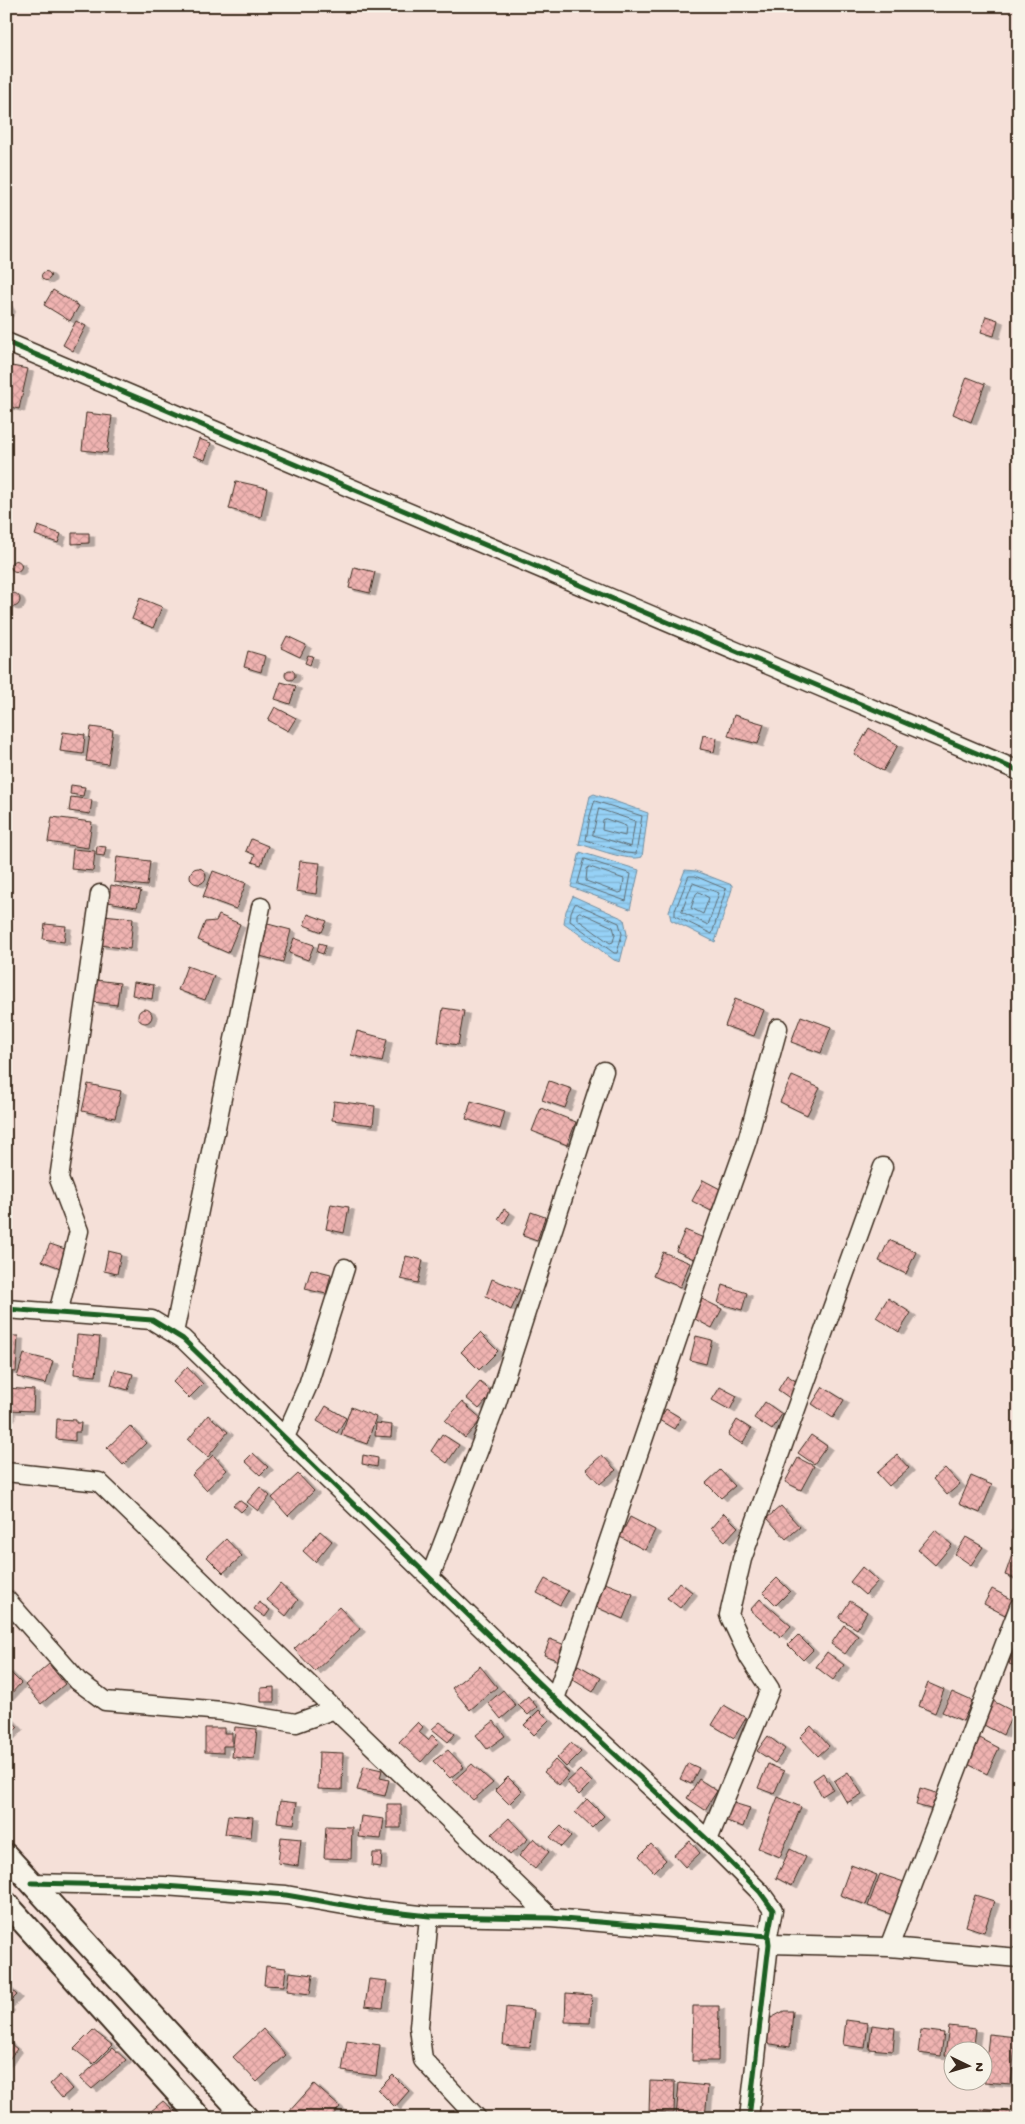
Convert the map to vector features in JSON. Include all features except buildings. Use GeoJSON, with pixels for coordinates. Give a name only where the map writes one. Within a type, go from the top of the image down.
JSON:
{"type":"FeatureCollection","features":[{"type":"Feature","properties":{"kind":"main road"},"geometry":{"type":"LineString","coordinates":[[6,1855],[247,2118]]}},
{"type":"Feature","properties":{"kind":"main road"},"geometry":{"type":"LineString","coordinates":[[6,1903],[200,2118]]}},
{"type":"Feature","properties":{"kind":"street"},"geometry":{"type":"LineString","coordinates":[[6,342],[1019,771]]}},
{"type":"Feature","properties":{"kind":"street"},"geometry":{"type":"LineString","coordinates":[[58,1313],[80,1231],[59,1179],[100,894]]}},
{"type":"Feature","properties":{"kind":"street"},"geometry":{"type":"LineString","coordinates":[[174,1334],[261,907]]}},
{"type":"Feature","properties":{"kind":"street"},"geometry":{"type":"LineString","coordinates":[[555,1699],[696,1284],[747,1141],[778,1028]]}},
{"type":"Feature","properties":{"kind":"street"},"geometry":{"type":"LineString","coordinates":[[430,1578],[496,1406],[604,1071]]}},
{"type":"Feature","properties":{"kind":"street"},"geometry":{"type":"LineString","coordinates":[[708,1840],[770,1689],[749,1657],[728,1614],[742,1559],[883,1167]]}},
{"type":"Feature","properties":{"kind":"street"},"geometry":{"type":"LineString","coordinates":[[285,1436],[308,1385],[345,1268]]}},
{"type":"Feature","properties":{"kind":"street"},"geometry":{"type":"LineString","coordinates":[[6,1309],[152,1320],[190,1346],[555,1699],[708,1840],[760,1892],[773,1910],[768,1940],[749,2118]]}},
{"type":"Feature","properties":{"kind":"street"},"geometry":{"type":"LineString","coordinates":[[6,1472],[99,1482],[551,1918]]}},
{"type":"Feature","properties":{"kind":"street"},"geometry":{"type":"LineString","coordinates":[[6,1599],[78,1681],[105,1702],[222,1711],[296,1723],[335,1709]]}},
{"type":"Feature","properties":{"kind":"street"},"geometry":{"type":"LineString","coordinates":[[889,1947],[1019,1607]]}},
{"type":"Feature","properties":{"kind":"street"},"geometry":{"type":"LineString","coordinates":[[32,1883],[164,1886],[286,1895],[367,1909],[429,1916],[551,1918],[768,1940],[889,1947],[1019,1958]]}},
{"type":"Feature","properties":{"kind":"street"},"geometry":{"type":"LineString","coordinates":[[429,1916],[419,2027],[423,2060],[477,2118]]}},
{"type":"Feature","properties":{"kind":"water"},"geometry":{"type":"Polygon","coordinates":[[[594,794],[648,813],[642,857],[628,858],[579,844],[590,796],[594,794]]]}},
{"type":"Feature","properties":{"kind":"water"},"geometry":{"type":"Polygon","coordinates":[[[580,852],[639,870],[630,909],[571,887],[580,852]]]}},
{"type":"Feature","properties":{"kind":"water"},"geometry":{"type":"Polygon","coordinates":[[[685,870],[696,871],[732,885],[715,942],[671,920],[669,911],[685,870]]]}},
{"type":"Feature","properties":{"kind":"water"},"geometry":{"type":"Polygon","coordinates":[[[573,896],[624,919],[627,934],[620,962],[614,960],[564,923],[566,911],[573,896]]]}},
{"type":"Feature","properties":{"kind":"cycle path"},"geometry":{"type":"LineString","coordinates":[[6,342],[1019,771]]}},
{"type":"Feature","properties":{"kind":"cycle path"},"geometry":{"type":"LineString","coordinates":[[6,1309],[152,1320],[183,1339],[555,1699],[708,1840],[760,1892],[773,1910],[768,1936],[769,1944],[749,2118]]}},
{"type":"Feature","properties":{"kind":"cycle path"},"geometry":{"type":"LineString","coordinates":[[32,1883],[164,1886],[286,1895],[367,1909],[429,1916],[551,1918],[768,1936]]}}]}
